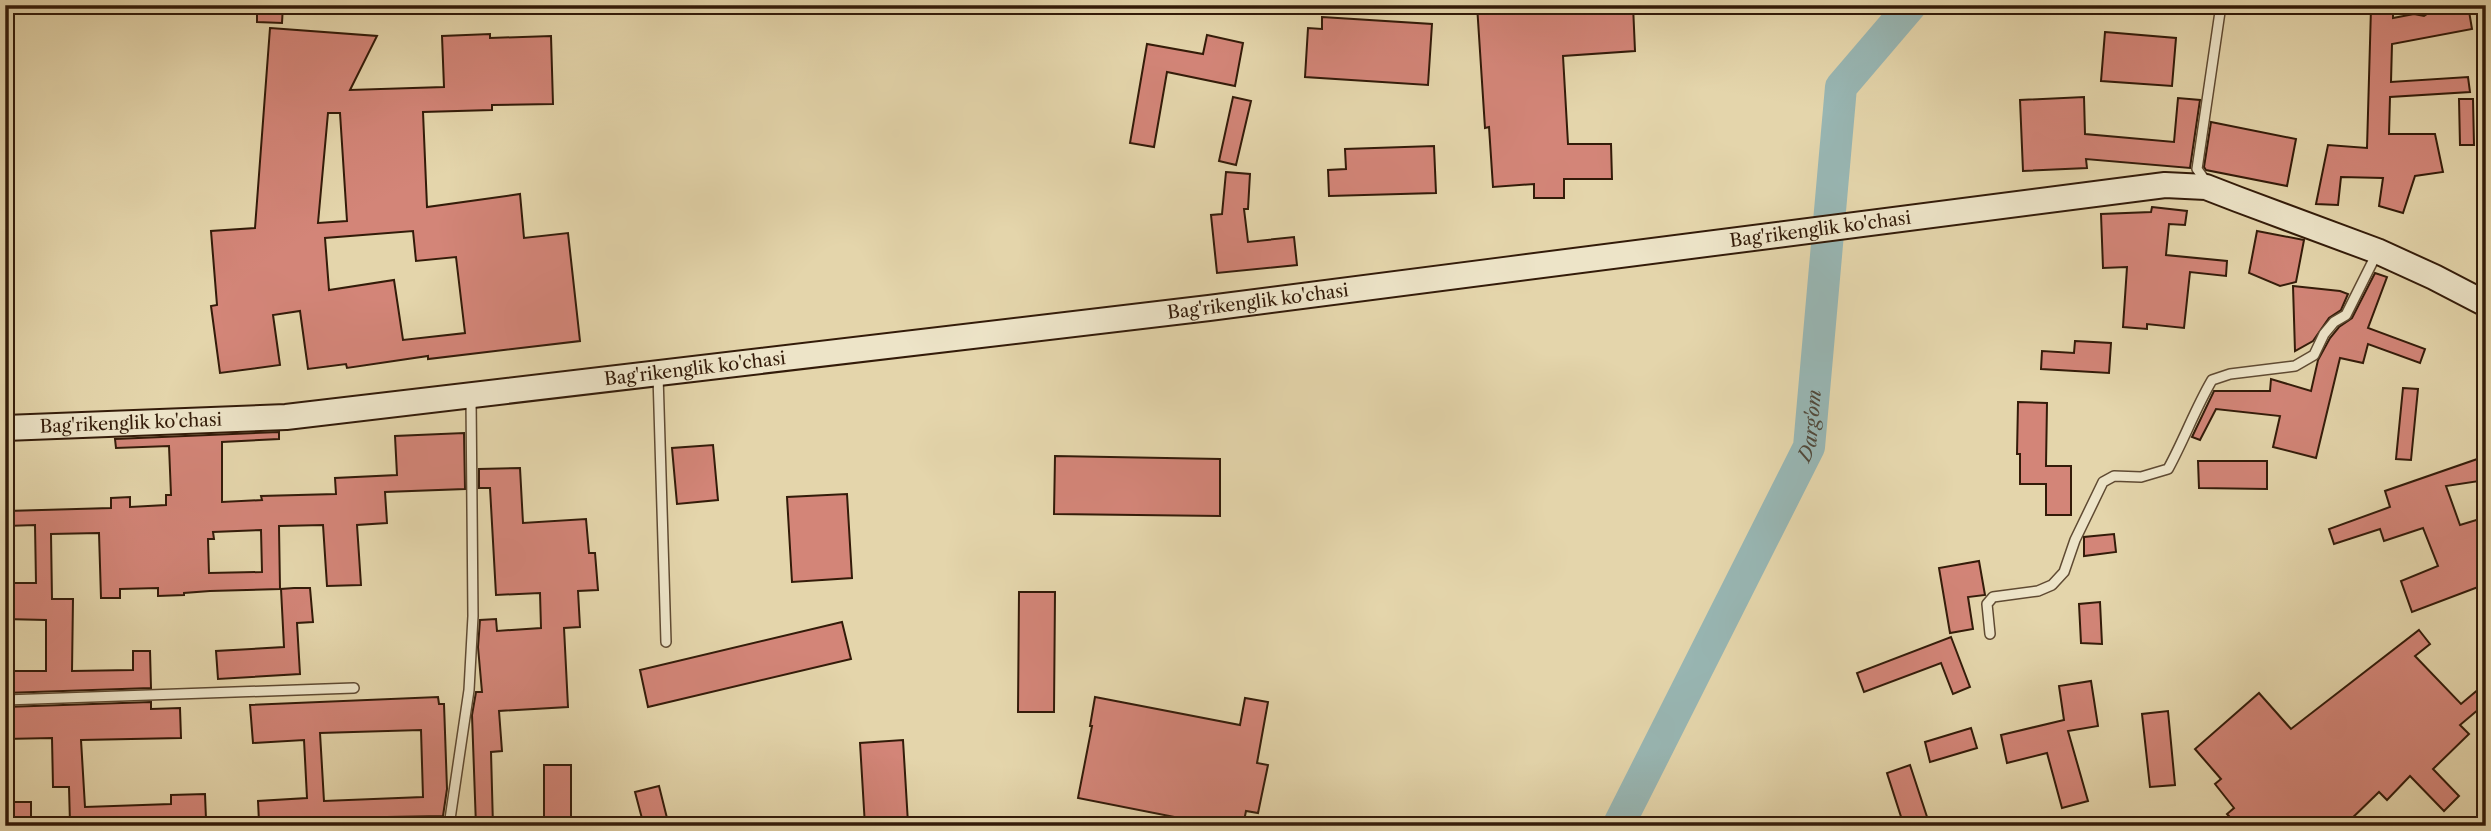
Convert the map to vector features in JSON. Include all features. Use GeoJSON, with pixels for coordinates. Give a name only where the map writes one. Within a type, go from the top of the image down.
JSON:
{"type":"FeatureCollection","features":[{"type":"Feature","properties":{"kind":"main road","name":"Bag'rikenglik ko'chasi"},"geometry":{"type":"LineString","coordinates":[[5,428],[286,417],[1209,308],[2165,185],[2206,187],[2378,251],[2486,304]]}},
{"type":"Feature","properties":{"kind":"lane"},"geometry":{"type":"LineString","coordinates":[[2206,187],[2207,182],[2197,169],[2221,5]]}},
{"type":"Feature","properties":{"kind":"lane"},"geometry":{"type":"LineString","coordinates":[[2409,5],[2422,9],[2428,5]]}},
{"type":"Feature","properties":{"kind":"lane"},"geometry":{"type":"LineString","coordinates":[[1990,634],[1987,604],[1993,597],[2038,591],[2052,584],[2064,572],[2075,540],[2103,482],[2114,476],[2141,477],[2168,469],[2185,438],[2198,403],[2212,380],[2230,374],[2295,366],[2314,355],[2324,334],[2334,322],[2346,315],[2378,251]]}},
{"type":"Feature","properties":{"kind":"lane"},"geometry":{"type":"LineString","coordinates":[[658,373],[666,642]]}},
{"type":"Feature","properties":{"kind":"lane"},"geometry":{"type":"LineString","coordinates":[[449,826],[469,690],[473,616],[471,396]]}},
{"type":"Feature","properties":{"kind":"lane"},"geometry":{"type":"LineString","coordinates":[[5,700],[354,688]]}},
{"type":"Feature","properties":{"kind":"building"},"geometry":{"type":"Polygon","coordinates":[[[257,5],[283,5],[282,23],[257,22],[257,5]]]}},
{"type":"Feature","properties":{"kind":"building"},"geometry":{"type":"Polygon","coordinates":[[[1477,5],[1633,5],[1635,51],[1563,56],[1568,144],[1611,144],[1612,179],[1564,179],[1564,198],[1534,198],[1534,184],[1493,187],[1489,127],[1485,128],[1477,5]]]}},
{"type":"Feature","properties":{"kind":"building"},"geometry":{"type":"Polygon","coordinates":[[[2468,5],[2472,29],[2392,44],[2391,82],[2468,77],[2470,92],[2390,97],[2389,134],[2435,134],[2443,172],[2415,176],[2403,213],[2379,206],[2383,178],[2341,177],[2338,205],[2316,204],[2328,145],[2367,148],[2371,8],[2393,9],[2393,18],[2414,14],[2424,16],[2433,10],[2468,5]]]}},
{"type":"Feature","properties":{"kind":"building"},"geometry":{"type":"Polygon","coordinates":[[[1322,17],[1432,24],[1428,85],[1305,77],[1308,28],[1322,29],[1322,17]]]}},
{"type":"Feature","properties":{"kind":"building"},"geometry":{"type":"Polygon","coordinates":[[[270,28],[377,36],[350,90],[444,87],[442,36],[551,36],[553,104],[492,105],[492,110],[423,112],[427,207],[520,194],[524,238],[568,233],[580,341],[428,359],[428,356],[347,368],[346,364],[308,369],[300,311],[273,315],[280,365],[220,373],[211,306],[217,305],[211,231],[255,228],[270,28]],[[328,113],[318,223],[347,221],[340,113],[328,113]],[[413,231],[325,238],[329,290],[394,280],[403,340],[465,333],[456,257],[416,261],[413,231]]]}},
{"type":"Feature","properties":{"kind":"building"},"geometry":{"type":"Polygon","coordinates":[[[2105,32],[2176,38],[2172,86],[2101,81],[2105,32]]]}},
{"type":"Feature","properties":{"kind":"building"},"geometry":{"type":"Polygon","coordinates":[[[1207,35],[1243,43],[1235,86],[1167,72],[1154,147],[1130,143],[1147,44],[1203,54],[1207,35]]]}},
{"type":"Feature","properties":{"kind":"building"},"geometry":{"type":"Polygon","coordinates":[[[1233,97],[1251,101],[1236,165],[1219,161],[1233,97]]]}},
{"type":"Feature","properties":{"kind":"building"},"geometry":{"type":"Polygon","coordinates":[[[2084,97],[2085,134],[2174,142],[2178,98],[2200,100],[2190,168],[2086,159],[2087,168],[2023,171],[2020,100],[2084,97]]]}},
{"type":"Feature","properties":{"kind":"building"},"geometry":{"type":"Polygon","coordinates":[[[2459,99],[2473,99],[2474,145],[2460,145],[2459,99]]]}},
{"type":"Feature","properties":{"kind":"building"},"geometry":{"type":"Polygon","coordinates":[[[2211,122],[2296,139],[2287,186],[2206,170],[2204,167],[2211,122]]]}},
{"type":"Feature","properties":{"kind":"building"},"geometry":{"type":"Polygon","coordinates":[[[1434,146],[1436,193],[1329,196],[1328,170],[1346,169],[1345,149],[1434,146]]]}},
{"type":"Feature","properties":{"kind":"building"},"geometry":{"type":"Polygon","coordinates":[[[1226,172],[1250,174],[1248,209],[1244,209],[1248,242],[1294,237],[1297,265],[1217,273],[1211,215],[1222,214],[1226,172]]]}},
{"type":"Feature","properties":{"kind":"building"},"geometry":{"type":"Polygon","coordinates":[[[2152,207],[2187,211],[2185,225],[2169,224],[2166,255],[2227,261],[2226,276],[2190,272],[2184,328],[2147,324],[2147,329],[2123,327],[2127,267],[2103,268],[2101,214],[2151,212],[2152,207]]]}},
{"type":"Feature","properties":{"kind":"building"},"geometry":{"type":"Polygon","coordinates":[[[2257,231],[2304,240],[2296,282],[2280,286],[2249,273],[2257,231]]]}},
{"type":"Feature","properties":{"kind":"building"},"geometry":{"type":"Polygon","coordinates":[[[2375,273],[2387,277],[2368,328],[2425,349],[2420,363],[2368,344],[2363,363],[2340,358],[2316,458],[2273,447],[2280,416],[2216,409],[2200,440],[2192,437],[2214,391],[2270,391],[2271,379],[2311,391],[2318,360],[2330,338],[2352,318],[2375,273]]]}},
{"type":"Feature","properties":{"kind":"building"},"geometry":{"type":"Polygon","coordinates":[[[2293,286],[2348,294],[2341,310],[2329,318],[2313,341],[2295,351],[2293,286]]]}},
{"type":"Feature","properties":{"kind":"building"},"geometry":{"type":"Polygon","coordinates":[[[2075,341],[2111,343],[2109,373],[2041,369],[2042,351],[2074,353],[2075,341]]]}},
{"type":"Feature","properties":{"kind":"building"},"geometry":{"type":"Polygon","coordinates":[[[2403,388],[2418,389],[2411,460],[2396,459],[2403,388]]]}},
{"type":"Feature","properties":{"kind":"building"},"geometry":{"type":"Polygon","coordinates":[[[2018,402],[2047,403],[2046,466],[2071,466],[2071,515],[2046,515],[2046,484],[2020,484],[2020,454],[2017,454],[2018,402]]]}},
{"type":"Feature","properties":{"kind":"building"},"geometry":{"type":"Polygon","coordinates":[[[279,432],[279,439],[222,442],[222,502],[262,500],[261,496],[336,494],[335,478],[397,475],[395,436],[464,433],[465,489],[385,492],[387,523],[357,525],[361,585],[327,586],[323,525],[279,526],[280,589],[158,596],[158,588],[120,589],[120,598],[101,598],[99,533],[51,534],[52,599],[73,599],[72,671],[133,670],[133,651],[150,651],[151,688],[5,693],[5,671],[46,671],[46,620],[5,619],[5,583],[36,583],[35,525],[7,526],[7,511],[111,508],[111,498],[130,497],[130,507],[166,505],[166,495],[171,495],[169,446],[116,448],[115,439],[279,432]],[[261,530],[213,532],[214,539],[208,539],[209,573],[262,572],[261,530]]]}},
{"type":"Feature","properties":{"kind":"building"},"geometry":{"type":"Polygon","coordinates":[[[713,445],[718,500],[677,504],[672,448],[713,445]]]}},
{"type":"Feature","properties":{"kind":"building"},"geometry":{"type":"Polygon","coordinates":[[[1055,456],[1220,459],[1220,516],[1054,514],[1055,456]]]}},
{"type":"Feature","properties":{"kind":"building"},"geometry":{"type":"Polygon","coordinates":[[[2486,456],[2486,480],[2446,486],[2460,525],[2486,517],[2486,584],[2412,612],[2401,581],[2438,566],[2423,528],[2384,541],[2380,529],[2334,544],[2329,529],[2390,507],[2385,491],[2486,456]]]}},
{"type":"Feature","properties":{"kind":"building"},"geometry":{"type":"Polygon","coordinates":[[[2198,461],[2267,461],[2267,489],[2199,488],[2198,461]]]}},
{"type":"Feature","properties":{"kind":"building"},"geometry":{"type":"Polygon","coordinates":[[[520,468],[523,523],[586,519],[589,553],[595,553],[598,590],[578,591],[580,627],[564,628],[568,707],[499,711],[502,751],[491,752],[493,826],[476,826],[472,715],[476,692],[482,692],[478,647],[480,620],[496,619],[497,631],[541,628],[540,593],[496,595],[490,488],[479,488],[479,469],[520,468]]]}},
{"type":"Feature","properties":{"kind":"building"},"geometry":{"type":"Polygon","coordinates":[[[847,494],[852,578],[792,582],[787,497],[847,494]]]}},
{"type":"Feature","properties":{"kind":"building"},"geometry":{"type":"Polygon","coordinates":[[[2114,534],[2116,552],[2084,556],[2084,537],[2114,534]]]}},
{"type":"Feature","properties":{"kind":"building"},"geometry":{"type":"Polygon","coordinates":[[[1979,561],[1985,595],[1968,597],[1973,629],[1950,633],[1939,568],[1979,561]]]}},
{"type":"Feature","properties":{"kind":"building"},"geometry":{"type":"Polygon","coordinates":[[[310,588],[313,622],[297,623],[300,674],[218,679],[216,651],[284,647],[281,589],[310,588]]]}},
{"type":"Feature","properties":{"kind":"building"},"geometry":{"type":"Polygon","coordinates":[[[1019,592],[1055,592],[1054,712],[1018,712],[1019,592]]]}},
{"type":"Feature","properties":{"kind":"building"},"geometry":{"type":"Polygon","coordinates":[[[2100,602],[2102,644],[2081,643],[2079,604],[2100,602]]]}},
{"type":"Feature","properties":{"kind":"building"},"geometry":{"type":"Polygon","coordinates":[[[842,622],[851,659],[648,707],[640,670],[842,622]]]}},
{"type":"Feature","properties":{"kind":"building"},"geometry":{"type":"Polygon","coordinates":[[[2419,630],[2430,644],[2415,656],[2461,704],[2486,683],[2486,703],[2460,725],[2469,734],[2433,769],[2459,796],[2444,811],[2410,776],[2387,800],[2379,792],[2344,826],[2238,826],[2227,814],[2234,808],[2215,784],[2221,779],[2195,749],[2259,693],[2291,729],[2419,630]]]}},
{"type":"Feature","properties":{"kind":"building"},"geometry":{"type":"Polygon","coordinates":[[[1951,637],[1970,687],[1953,694],[1941,663],[1864,692],[1857,673],[1951,637]]]}},
{"type":"Feature","properties":{"kind":"building"},"geometry":{"type":"Polygon","coordinates":[[[2091,681],[2098,726],[2068,731],[2088,801],[2062,808],[2047,753],[2007,763],[2001,735],[2064,720],[2059,686],[2091,681]]]}},
{"type":"Feature","properties":{"kind":"building"},"geometry":{"type":"Polygon","coordinates":[[[438,697],[439,704],[444,704],[447,789],[443,816],[259,822],[258,801],[307,798],[304,740],[253,743],[250,705],[438,697]],[[421,730],[320,733],[324,801],[423,797],[421,730]]]}},
{"type":"Feature","properties":{"kind":"building"},"geometry":{"type":"Polygon","coordinates":[[[1095,697],[1240,725],[1245,698],[1268,702],[1257,763],[1268,765],[1258,813],[1246,811],[1243,826],[1220,826],[1078,798],[1095,697]]]}},
{"type":"Feature","properties":{"kind":"building"},"geometry":{"type":"Polygon","coordinates":[[[151,702],[151,709],[180,708],[181,738],[81,740],[85,807],[171,804],[171,795],[205,794],[206,819],[116,824],[116,821],[70,823],[69,787],[53,787],[52,738],[5,739],[5,707],[151,702]]]}},
{"type":"Feature","properties":{"kind":"building"},"geometry":{"type":"Polygon","coordinates":[[[2168,711],[2175,785],[2150,787],[2142,714],[2168,711]]]}},
{"type":"Feature","properties":{"kind":"building"},"geometry":{"type":"Polygon","coordinates":[[[1971,728],[1977,748],[1930,762],[1925,742],[1971,728]]]}},
{"type":"Feature","properties":{"kind":"building"},"geometry":{"type":"Polygon","coordinates":[[[903,740],[908,823],[865,826],[860,743],[903,740]]]}},
{"type":"Feature","properties":{"kind":"building"},"geometry":{"type":"Polygon","coordinates":[[[544,765],[571,765],[571,826],[544,826],[544,765]]]}},
{"type":"Feature","properties":{"kind":"building"},"geometry":{"type":"Polygon","coordinates":[[[1910,765],[1930,826],[1904,826],[1887,773],[1910,765]]]}},
{"type":"Feature","properties":{"kind":"building"},"geometry":{"type":"Polygon","coordinates":[[[659,786],[669,826],[644,826],[635,792],[659,786]]]}},
{"type":"Feature","properties":{"kind":"building"},"geometry":{"type":"Polygon","coordinates":[[[12,802],[31,802],[31,826],[13,826],[12,802]]]}},
{"type":"Feature","properties":{"kind":"waterway","name":"Darg'om"},"geometry":{"type":"LineString","coordinates":[[1618,826],[1809,447],[1841,87],[1911,5]]}}]}
